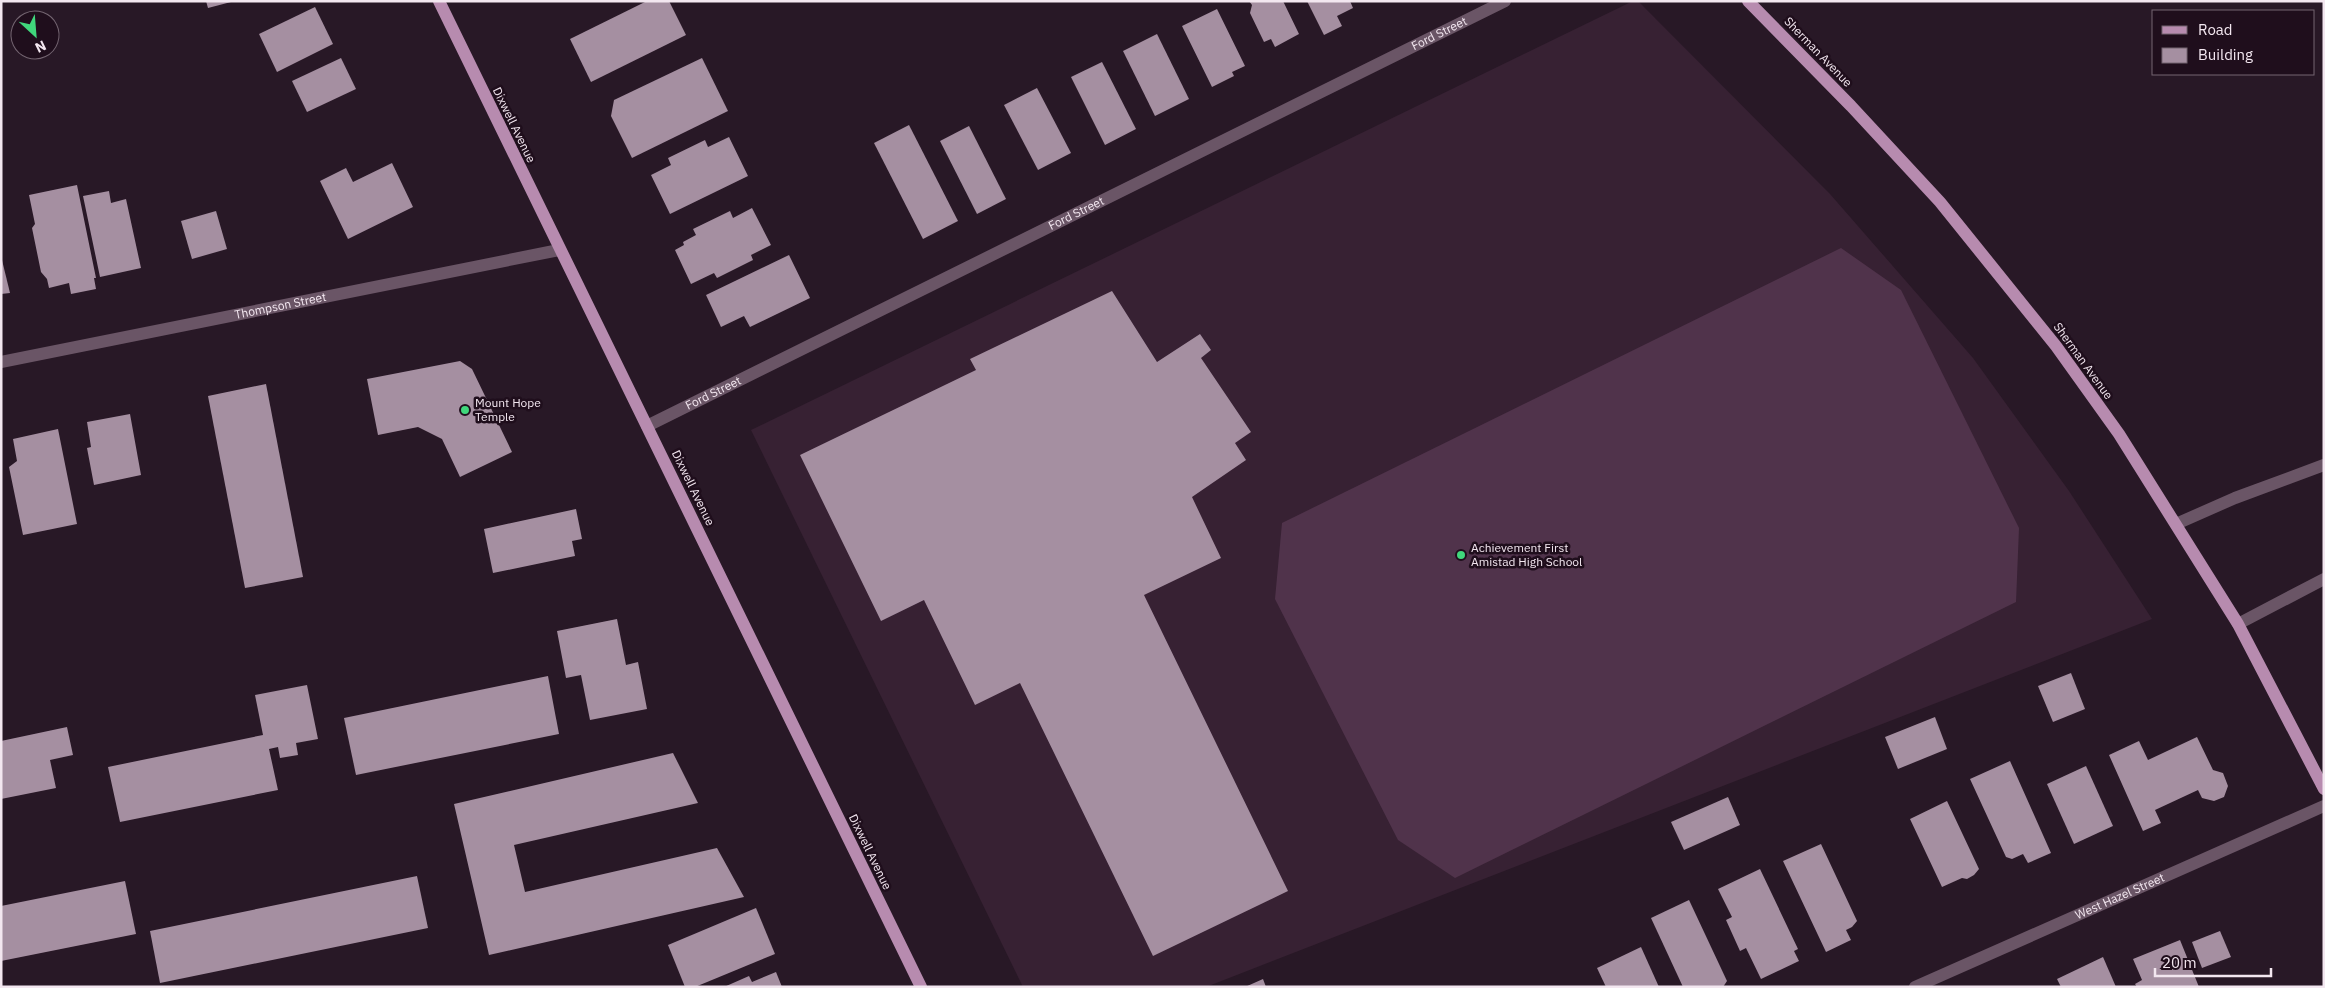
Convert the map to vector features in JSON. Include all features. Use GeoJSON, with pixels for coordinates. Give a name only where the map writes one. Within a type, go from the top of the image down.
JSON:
{"type":"FeatureCollection","features":[{"type":"Feature","properties":{"kind":"main road","name":"Dixwell Avenue"},"geometry":{"type":"LineString","coordinates":[[439,1],[559,250],[921,987]]}},
{"type":"Feature","properties":{"kind":"main road","name":"Sherman Avenue"},"geometry":{"type":"LineString","coordinates":[[1748,1],[1851,106],[1940,202],[2056,346],[2119,434],[2238,624],[2324,789]]}},
{"type":"Feature","properties":{"kind":"street","name":"Ford Street"},"geometry":{"type":"LineString","coordinates":[[647,426],[1505,1]]}},
{"type":"Feature","properties":{"kind":"street","name":"Thompson Street"},"geometry":{"type":"LineString","coordinates":[[1,362],[559,250]]}},
{"type":"Feature","properties":{"kind":"street"},"geometry":{"type":"LineString","coordinates":[[2176,524],[2235,498],[2324,465]]}},
{"type":"Feature","properties":{"kind":"street"},"geometry":{"type":"LineString","coordinates":[[2238,624],[2324,578]]}},
{"type":"Feature","properties":{"kind":"street","name":"West Hazel Street"},"geometry":{"type":"LineString","coordinates":[[1915,987],[2324,806]]}},
{"type":"Feature","properties":{"kind":"shaded area","name":"Achievement First Amistad High School"},"geometry":{"type":"Polygon","coordinates":[[[1633,1],[1638,1],[1830,194],[1973,358],[2069,491],[2152,619],[1206,987],[1023,987],[751,430],[1633,1]]]}},
{"type":"Feature","properties":{"kind":"shaded area"},"geometry":{"type":"Polygon","coordinates":[[[1841,248],[1901,290],[2019,528],[2016,602],[1455,878],[1398,840],[1275,599],[1282,523],[1841,248]]]}},
{"type":"Feature","properties":{"kind":"building"},"geometry":{"type":"Polygon","coordinates":[[[206,1],[231,1],[231,2],[208,8],[206,1]]]}},
{"type":"Feature","properties":{"kind":"building"},"geometry":{"type":"Polygon","coordinates":[[[647,1],[669,1],[686,35],[591,82],[570,39],[647,1]]]}},
{"type":"Feature","properties":{"kind":"building"},"geometry":{"type":"Polygon","coordinates":[[[1249,1],[1283,1],[1299,34],[1275,47],[1271,39],[1264,42],[1250,13],[1252,5],[1249,1]]]}},
{"type":"Feature","properties":{"kind":"building"},"geometry":{"type":"Polygon","coordinates":[[[1307,1],[1350,1],[1353,8],[1337,16],[1342,26],[1324,35],[1307,1]]]}},
{"type":"Feature","properties":{"kind":"building"},"geometry":{"type":"Polygon","coordinates":[[[315,7],[333,44],[277,72],[259,34],[315,7]]]}},
{"type":"Feature","properties":{"kind":"building"},"geometry":{"type":"Polygon","coordinates":[[[1217,9],[1245,66],[1232,72],[1234,76],[1212,87],[1182,26],[1217,9]]]}},
{"type":"Feature","properties":{"kind":"building"},"geometry":{"type":"Polygon","coordinates":[[[1157,34],[1189,99],[1155,116],[1123,51],[1157,34]]]}},
{"type":"Feature","properties":{"kind":"building"},"geometry":{"type":"Polygon","coordinates":[[[341,58],[356,89],[307,112],[292,81],[341,58]]]}},
{"type":"Feature","properties":{"kind":"building"},"geometry":{"type":"Polygon","coordinates":[[[702,58],[728,111],[632,158],[611,116],[614,100],[702,58]]]}},
{"type":"Feature","properties":{"kind":"building"},"geometry":{"type":"Polygon","coordinates":[[[1102,62],[1136,129],[1105,145],[1071,77],[1102,62]]]}},
{"type":"Feature","properties":{"kind":"building"},"geometry":{"type":"Polygon","coordinates":[[[1037,88],[1071,153],[1038,170],[1004,105],[1037,88]]]}},
{"type":"Feature","properties":{"kind":"building"},"geometry":{"type":"Polygon","coordinates":[[[909,125],[958,221],[923,239],[874,143],[909,125]]]}},
{"type":"Feature","properties":{"kind":"building"},"geometry":{"type":"Polygon","coordinates":[[[969,126],[1006,199],[977,214],[940,141],[969,126]]]}},
{"type":"Feature","properties":{"kind":"building"},"geometry":{"type":"Polygon","coordinates":[[[729,137],[748,176],[670,214],[651,175],[671,165],[668,158],[705,140],[708,147],[729,137]]]}},
{"type":"Feature","properties":{"kind":"building"},"geometry":{"type":"Polygon","coordinates":[[[392,163],[413,207],[348,239],[320,181],[346,168],[353,182],[392,163]]]}},
{"type":"Feature","properties":{"kind":"building"},"geometry":{"type":"Polygon","coordinates":[[[77,185],[96,278],[94,278],[96,289],[71,294],[69,283],[49,288],[47,279],[41,272],[32,228],[35,224],[29,195],[77,185]]]}},
{"type":"Feature","properties":{"kind":"building"},"geometry":{"type":"Polygon","coordinates":[[[109,191],[111,203],[126,199],[141,268],[100,277],[83,196],[109,191]]]}},
{"type":"Feature","properties":{"kind":"building"},"geometry":{"type":"Polygon","coordinates":[[[752,208],[771,245],[751,255],[753,260],[717,278],[714,273],[691,284],[675,250],[684,245],[683,242],[696,235],[693,229],[730,211],[733,218],[752,208]]]}},
{"type":"Feature","properties":{"kind":"building"},"geometry":{"type":"Polygon","coordinates":[[[216,211],[227,249],[192,259],[181,221],[216,211]]]}},
{"type":"Feature","properties":{"kind":"building"},"geometry":{"type":"Polygon","coordinates":[[[789,255],[810,298],[750,327],[744,316],[721,327],[706,295],[789,255]]]}},
{"type":"Feature","properties":{"kind":"building"},"geometry":{"type":"Polygon","coordinates":[[[1,256],[10,293],[1,294],[1,256]]]}},
{"type":"Feature","properties":{"kind":"building"},"geometry":{"type":"Polygon","coordinates":[[[1112,291],[1157,362],[1200,334],[1211,350],[1201,358],[1251,432],[1235,443],[1246,460],[1192,497],[1221,558],[1144,595],[1288,891],[1153,956],[1020,683],[975,705],[924,600],[881,621],[800,455],[976,370],[970,359],[1112,291]]]}},
{"type":"Feature","properties":{"kind":"building"},"geometry":{"type":"Polygon","coordinates":[[[460,361],[472,369],[512,452],[460,477],[442,439],[418,427],[378,435],[367,379],[460,361]]]}},
{"type":"Feature","properties":{"kind":"building"},"geometry":{"type":"Polygon","coordinates":[[[266,384],[303,577],[245,588],[208,396],[266,384]]]}},
{"type":"Feature","properties":{"kind":"building"},"geometry":{"type":"Polygon","coordinates":[[[130,414],[141,475],[94,485],[87,448],[91,447],[87,422],[130,414]]]}},
{"type":"Feature","properties":{"kind":"building"},"geometry":{"type":"Polygon","coordinates":[[[58,429],[77,524],[23,535],[9,467],[17,461],[13,439],[58,429]]]}},
{"type":"Feature","properties":{"kind":"building"},"geometry":{"type":"Polygon","coordinates":[[[576,509],[582,539],[572,541],[575,556],[493,573],[484,529],[576,509]]]}},
{"type":"Feature","properties":{"kind":"building"},"geometry":{"type":"Polygon","coordinates":[[[617,619],[626,665],[638,662],[647,709],[590,720],[581,675],[566,678],[557,631],[617,619]]]}},
{"type":"Feature","properties":{"kind":"building"},"geometry":{"type":"Polygon","coordinates":[[[2071,673],[2085,709],[2053,722],[2038,686],[2071,673]]]}},
{"type":"Feature","properties":{"kind":"building"},"geometry":{"type":"Polygon","coordinates":[[[548,676],[559,734],[356,775],[344,718],[548,676]]]}},
{"type":"Feature","properties":{"kind":"building"},"geometry":{"type":"Polygon","coordinates":[[[307,685],[318,739],[296,743],[298,755],[280,758],[278,747],[269,749],[278,790],[120,822],[108,767],[263,735],[255,695],[307,685]]]}},
{"type":"Feature","properties":{"kind":"building"},"geometry":{"type":"Polygon","coordinates":[[[1935,717],[1947,749],[1898,769],[1885,737],[1935,717]]]}},
{"type":"Feature","properties":{"kind":"building"},"geometry":{"type":"Polygon","coordinates":[[[67,727],[73,755],[50,760],[56,788],[1,799],[1,741],[67,727]]]}},
{"type":"Feature","properties":{"kind":"building"},"geometry":{"type":"Polygon","coordinates":[[[2197,737],[2213,770],[2223,773],[2228,786],[2224,797],[2214,801],[2202,798],[2198,790],[2155,810],[2161,823],[2143,831],[2109,755],[2139,741],[2148,760],[2197,737]]]}},
{"type":"Feature","properties":{"kind":"building"},"geometry":{"type":"Polygon","coordinates":[[[673,753],[698,803],[514,845],[525,892],[717,848],[744,897],[489,955],[454,804],[673,753]]]}},
{"type":"Feature","properties":{"kind":"building"},"geometry":{"type":"Polygon","coordinates":[[[2010,761],[2051,853],[2028,863],[2023,854],[2012,859],[2006,857],[1970,779],[2010,761]]]}},
{"type":"Feature","properties":{"kind":"building"},"geometry":{"type":"Polygon","coordinates":[[[2086,766],[2113,826],[2074,844],[2047,784],[2086,766]]]}},
{"type":"Feature","properties":{"kind":"building"},"geometry":{"type":"Polygon","coordinates":[[[1728,797],[1740,825],[1684,850],[1671,822],[1728,797]]]}},
{"type":"Feature","properties":{"kind":"building"},"geometry":{"type":"Polygon","coordinates":[[[1947,801],[1979,869],[1967,879],[1962,878],[1942,887],[1910,819],[1947,801]]]}},
{"type":"Feature","properties":{"kind":"building"},"geometry":{"type":"Polygon","coordinates":[[[1821,844],[1857,921],[1846,930],[1851,940],[1826,952],[1783,861],[1821,844]]]}},
{"type":"Feature","properties":{"kind":"building"},"geometry":{"type":"Polygon","coordinates":[[[1760,869],[1798,949],[1794,951],[1799,961],[1761,979],[1746,948],[1740,951],[1726,920],[1732,917],[1718,889],[1760,869]]]}},
{"type":"Feature","properties":{"kind":"building"},"geometry":{"type":"Polygon","coordinates":[[[417,876],[428,928],[160,983],[150,931],[417,876]]]}},
{"type":"Feature","properties":{"kind":"building"},"geometry":{"type":"Polygon","coordinates":[[[125,881],[136,934],[1,961],[1,906],[125,881]]]}},
{"type":"Feature","properties":{"kind":"building"},"geometry":{"type":"Polygon","coordinates":[[[1689,900],[1727,981],[1723,987],[1683,987],[1651,918],[1689,900]]]}},
{"type":"Feature","properties":{"kind":"building"},"geometry":{"type":"Polygon","coordinates":[[[756,908],[775,954],[695,987],[685,987],[668,945],[756,908]]]}},
{"type":"Feature","properties":{"kind":"building"},"geometry":{"type":"Polygon","coordinates":[[[2220,931],[2231,957],[2202,968],[2192,942],[2220,931]]]}},
{"type":"Feature","properties":{"kind":"building"},"geometry":{"type":"Polygon","coordinates":[[[2180,940],[2199,987],[2137,987],[2135,984],[2142,980],[2133,959],[2180,940]]]}},
{"type":"Feature","properties":{"kind":"building"},"geometry":{"type":"Polygon","coordinates":[[[1641,947],[1659,987],[1606,987],[1597,968],[1641,947]]]}},
{"type":"Feature","properties":{"kind":"building"},"geometry":{"type":"Polygon","coordinates":[[[2103,957],[2116,987],[2061,987],[2057,979],[2103,957]]]}},
{"type":"Feature","properties":{"kind":"building"},"geometry":{"type":"Polygon","coordinates":[[[776,972],[782,987],[724,987],[749,976],[752,982],[776,972]]]}},
{"type":"Feature","properties":{"kind":"building"},"geometry":{"type":"Polygon","coordinates":[[[1263,979],[1266,987],[1245,987],[1263,979]]]}},
{"type":"Feature","properties":{"kind":"place","name":"Mount Hope Temple"},"geometry":{"type":"Point","coordinates":[465,410]}},
{"type":"Feature","properties":{"kind":"place","name":"Achievement First Amistad High School"},"geometry":{"type":"Point","coordinates":[1461,555]}}]}
